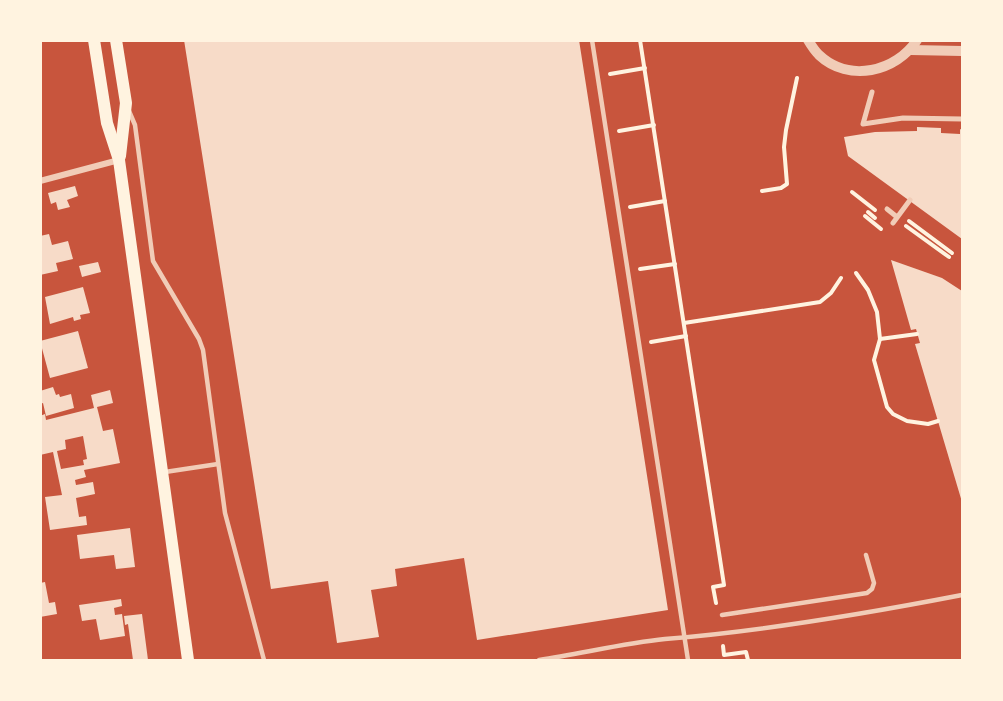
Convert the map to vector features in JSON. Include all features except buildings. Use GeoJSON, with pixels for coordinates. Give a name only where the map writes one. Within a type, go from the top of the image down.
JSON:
{"type":"FeatureCollection","features":[{"type":"Feature","properties":{"kind":"main road"},"geometry":{"type":"LineString","coordinates":[[94,40],[107,123],[119,160],[188,660]]}},
{"type":"Feature","properties":{"kind":"main road"},"geometry":{"type":"LineString","coordinates":[[116,40],[126,103],[119,160]]}},
{"type":"Feature","properties":{"kind":"street"},"geometry":{"type":"LineString","coordinates":[[808,40],[820,56],[834,65],[851,71],[873,71],[894,64],[911,50],[917,40]]}},
{"type":"Feature","properties":{"kind":"street"},"geometry":{"type":"LineString","coordinates":[[911,50],[963,51]]}},
{"type":"Feature","properties":{"kind":"street"},"geometry":{"type":"LineString","coordinates":[[872,92],[863,124],[903,118],[963,119]]}},
{"type":"Feature","properties":{"kind":"street"},"geometry":{"type":"LineString","coordinates":[[40,181],[119,160]]}},
{"type":"Feature","properties":{"kind":"street"},"geometry":{"type":"LineString","coordinates":[[887,209],[896,218],[910,200]]}},
{"type":"Feature","properties":{"kind":"lane"},"geometry":{"type":"LineString","coordinates":[[592,40],[688,660]]}},
{"type":"Feature","properties":{"kind":"lane"},"geometry":{"type":"LineString","coordinates":[[126,103],[135,125],[153,261],[199,339],[225,513],[264,660]]}},
{"type":"Feature","properties":{"kind":"lane"},"geometry":{"type":"LineString","coordinates":[[162,473],[218,464]]}},
{"type":"Feature","properties":{"kind":"lane"},"geometry":{"type":"LineString","coordinates":[[722,615],[872,590],[874,583],[866,555]]}},
{"type":"Feature","properties":{"kind":"lane"},"geometry":{"type":"LineString","coordinates":[[539,660],[664,639],[721,635],[963,595]]}},
{"type":"Feature","properties":{"kind":"path"},"geometry":{"type":"LineString","coordinates":[[640,40],[724,585],[713,586],[724,655],[747,652],[748,660]]}},
{"type":"Feature","properties":{"kind":"path"},"geometry":{"type":"LineString","coordinates":[[610,74],[645,68]]}},
{"type":"Feature","properties":{"kind":"path"},"geometry":{"type":"LineString","coordinates":[[762,191],[781,188],[787,184],[784,147],[797,78]]}},
{"type":"Feature","properties":{"kind":"path"},"geometry":{"type":"LineString","coordinates":[[619,131],[654,125]]}},
{"type":"Feature","properties":{"kind":"path"},"geometry":{"type":"LineString","coordinates":[[618,209],[665,201]]}},
{"type":"Feature","properties":{"kind":"path"},"geometry":{"type":"LineString","coordinates":[[865,216],[882,230]]}},
{"type":"Feature","properties":{"kind":"path"},"geometry":{"type":"LineString","coordinates":[[896,218],[950,255]]}},
{"type":"Feature","properties":{"kind":"path"},"geometry":{"type":"LineString","coordinates":[[628,271],[675,264]]}},
{"type":"Feature","properties":{"kind":"path"},"geometry":{"type":"LineString","coordinates":[[856,273],[877,312],[880,339],[874,360],[887,407],[893,414],[907,422],[928,424],[938,421]]}},
{"type":"Feature","properties":{"kind":"path"},"geometry":{"type":"LineString","coordinates":[[684,323],[820,302],[831,294],[841,278]]}},
{"type":"Feature","properties":{"kind":"path"},"geometry":{"type":"LineString","coordinates":[[880,339],[917,334]]}},
{"type":"Feature","properties":{"kind":"path"},"geometry":{"type":"LineString","coordinates":[[639,344],[686,336]]}}]}
